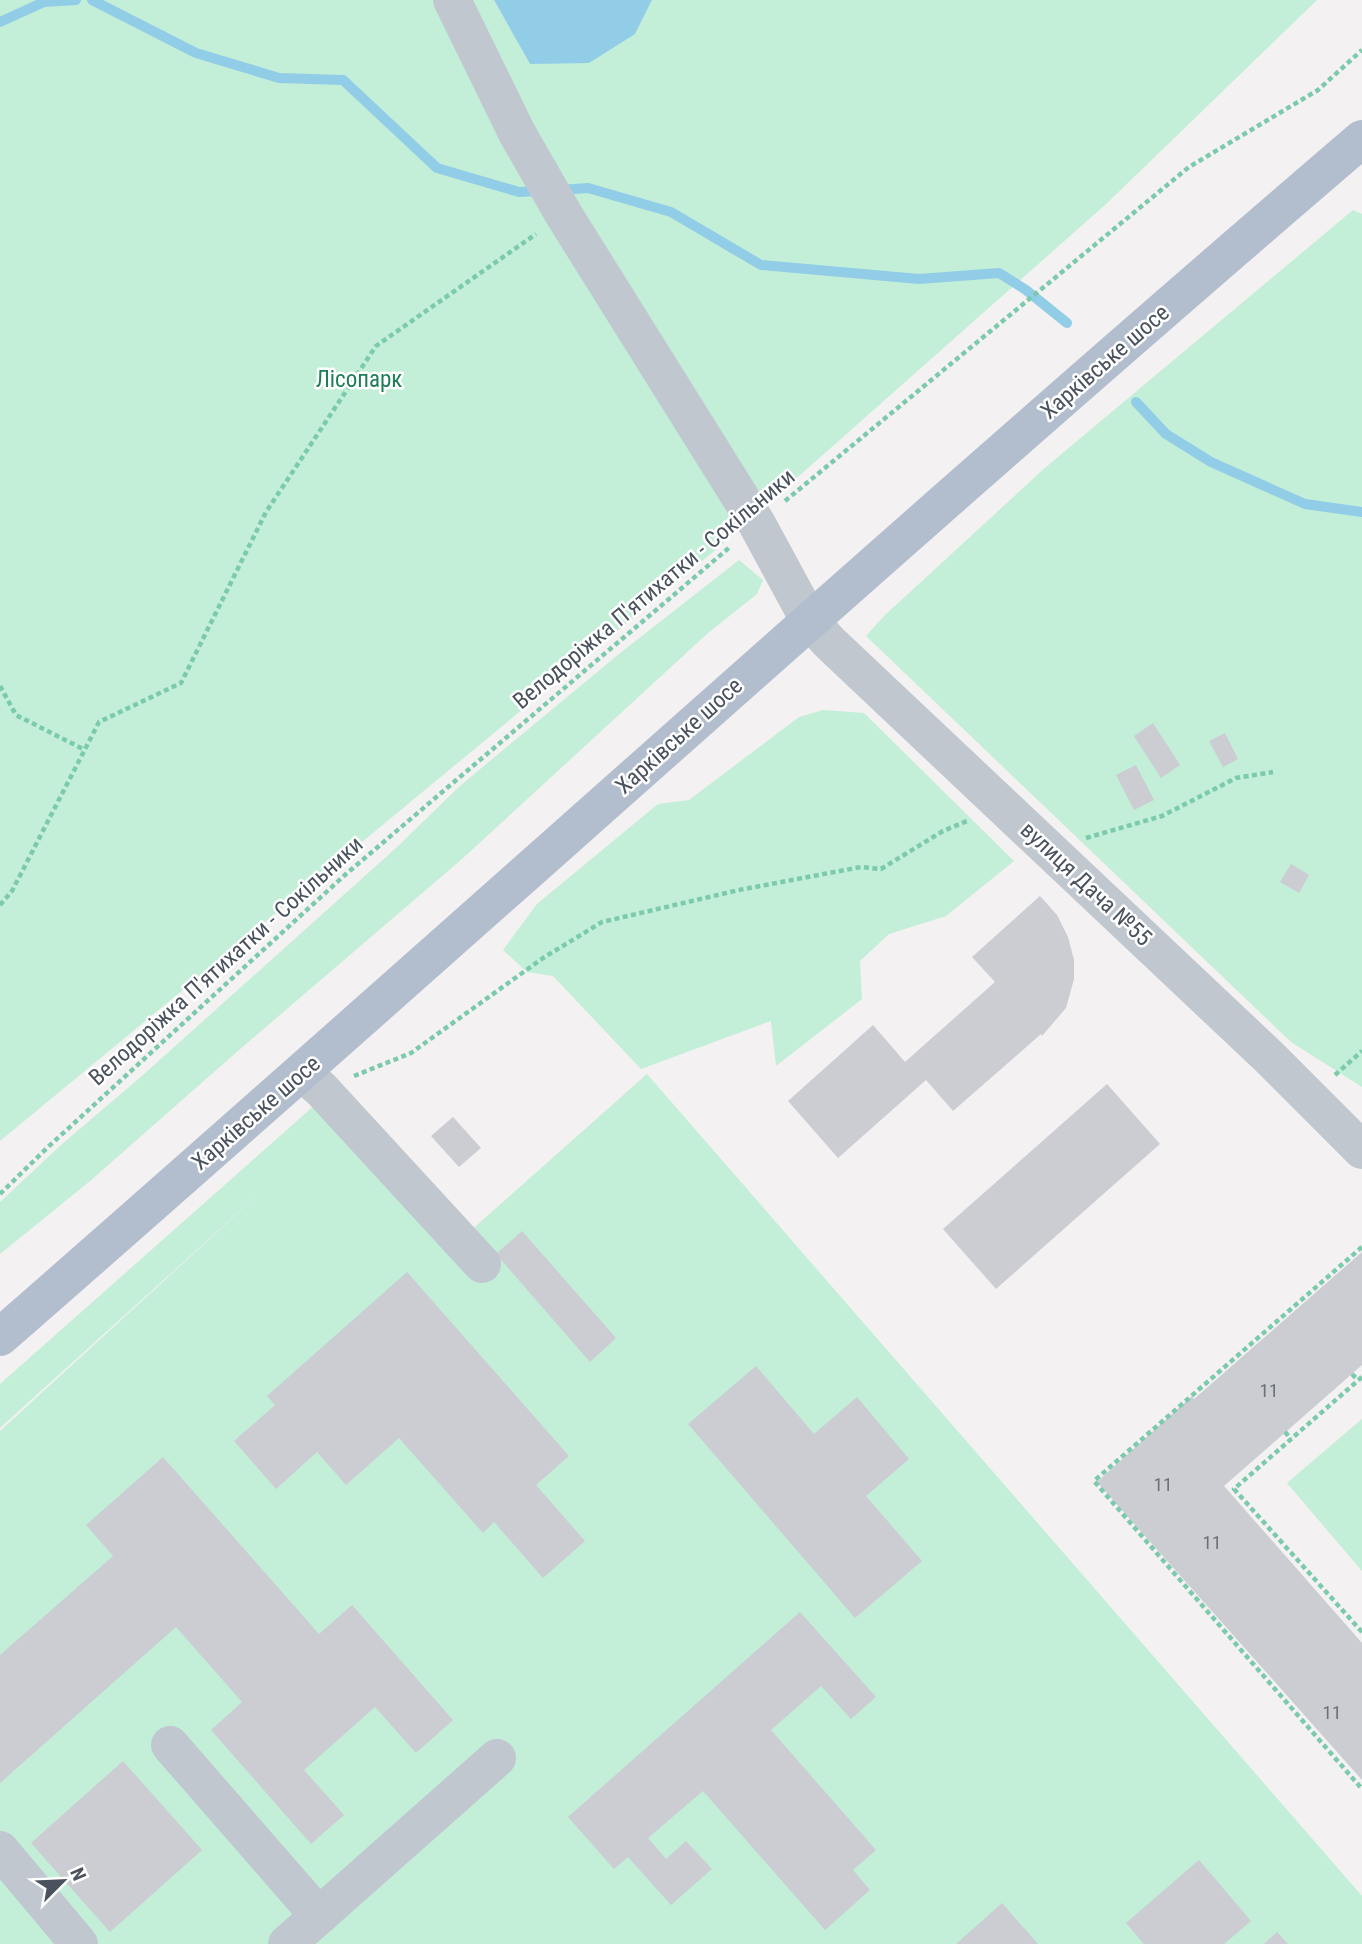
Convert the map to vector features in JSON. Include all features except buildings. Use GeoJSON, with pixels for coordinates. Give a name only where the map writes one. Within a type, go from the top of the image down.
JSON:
{"type":"FeatureCollection","features":[{"type":"Feature","properties":{"kind":"main road","name":"Харківське шосе"},"geometry":{"type":"LineString","coordinates":[[0,1337],[312,1081],[809,620],[1362,139]]}},
{"type":"Feature","properties":{"kind":"street","name":"вулиця Дача №55"},"geometry":{"type":"LineString","coordinates":[[452,0],[517,133],[558,205],[757,524],[809,620],[830,643],[1278,1064],[1362,1150]]}},
{"type":"Feature","properties":{"kind":"street"},"geometry":{"type":"LineString","coordinates":[[312,1081],[482,1264]]}},
{"type":"Feature","properties":{"kind":"street"},"geometry":{"type":"LineString","coordinates":[[170,1745],[318,1916]]}},
{"type":"Feature","properties":{"kind":"street"},"geometry":{"type":"LineString","coordinates":[[287,1944],[497,1758]]}},
{"type":"Feature","properties":{"kind":"street"},"geometry":{"type":"LineString","coordinates":[[0,1850],[79,1944]]}},
{"type":"Feature","properties":{"kind":"path","name":"Велодоріжка П'ятихатки - Сокільники"},"geometry":{"type":"LineString","coordinates":[[0,1194],[346,874],[757,524],[1189,166],[1318,90],[1362,50]]}},
{"type":"Feature","properties":{"kind":"path"},"geometry":{"type":"LineString","coordinates":[[0,905],[12,891],[99,722],[181,683],[266,512],[376,346],[558,205]]}},
{"type":"Feature","properties":{"kind":"path"},"geometry":{"type":"LineString","coordinates":[[0,686],[16,715],[85,750]]}},
{"type":"Feature","properties":{"kind":"path"},"geometry":{"type":"LineString","coordinates":[[1048,849],[1162,816],[1236,778],[1273,772]]}},
{"type":"Feature","properties":{"kind":"path"},"geometry":{"type":"LineString","coordinates":[[312,1081],[411,1053],[543,958],[602,922],[739,890],[861,867],[881,869],[943,831],[974,818]]}},
{"type":"Feature","properties":{"kind":"path"},"geometry":{"type":"LineString","coordinates":[[1362,1247],[1094,1481],[1362,1789]]}},
{"type":"Feature","properties":{"kind":"path"},"geometry":{"type":"LineString","coordinates":[[1352,1374],[1360,1378],[1234,1489],[1362,1632]]}},
{"type":"Feature","properties":{"kind":"path"},"geometry":{"type":"LineString","coordinates":[[1285,1432],[1291,1439]]}},
{"type":"Feature","properties":{"kind":"green space","name":"Лісопарк"},"geometry":{"type":"Polygon","coordinates":[[[0,0],[494,0],[530,64],[635,34],[652,0],[1317,0],[1105,205],[713,552],[0,1141],[0,0]]]}},
{"type":"Feature","properties":{"kind":"green space"},"geometry":{"type":"Polygon","coordinates":[[[1353,210],[1362,214],[1362,1087],[1291,1042],[866,636],[884,616],[1046,467],[1353,210]]]}},
{"type":"Feature","properties":{"kind":"green space"},"geometry":{"type":"Polygon","coordinates":[[[739,560],[763,580],[757,594],[708,633],[462,859],[90,1181],[0,1254],[0,1202],[396,848],[461,785],[619,654],[739,560]]]}},
{"type":"Feature","properties":{"kind":"green space"},"geometry":{"type":"Polygon","coordinates":[[[823,710],[864,713],[1014,861],[946,916],[889,934],[860,961],[862,999],[776,1066],[771,1021],[641,1069],[553,976],[527,972],[503,950],[537,904],[658,804],[689,800],[799,717],[823,710]]]}},
{"type":"Feature","properties":{"kind":"green space"},"geometry":{"type":"Polygon","coordinates":[[[647,1074],[1362,1896],[1362,1944],[0,1944],[0,1431],[263,1190],[0,1428],[0,1384],[316,1104],[449,1250],[647,1074]]]}},
{"type":"Feature","properties":{"kind":"green space"},"geometry":{"type":"Polygon","coordinates":[[[1362,1419],[1362,1571],[1287,1483],[1362,1419]]]}},
{"type":"Feature","properties":{"kind":"water"},"geometry":{"type":"Polygon","coordinates":[[[494,0],[652,0],[635,34],[589,63],[530,64],[494,0]]]}},
{"type":"Feature","properties":{"kind":"waterway"},"geometry":{"type":"LineString","coordinates":[[0,22],[44,2],[76,0]]}},
{"type":"Feature","properties":{"kind":"waterway"},"geometry":{"type":"LineString","coordinates":[[92,0],[196,53],[279,78],[343,80],[437,168],[519,192],[538,191]]}},
{"type":"Feature","properties":{"kind":"waterway"},"geometry":{"type":"LineString","coordinates":[[560,190],[588,188],[671,212],[761,265],[919,279],[999,273],[1026,290],[1067,323]]}},
{"type":"Feature","properties":{"kind":"waterway"},"geometry":{"type":"LineString","coordinates":[[1136,402],[1166,434],[1211,462],[1305,504],[1362,512]]}}]}
